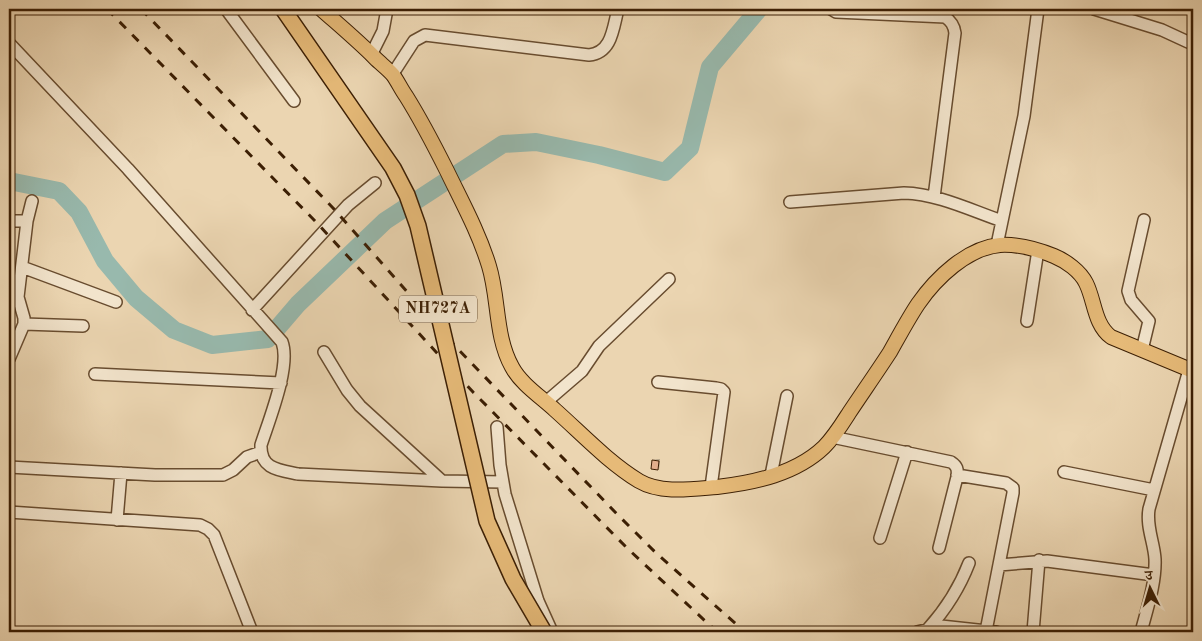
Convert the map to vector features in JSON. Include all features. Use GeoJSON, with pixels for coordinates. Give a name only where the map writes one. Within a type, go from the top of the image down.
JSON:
{"type":"FeatureCollection","features":[{"type":"Feature","properties":{"kind":"highway","name":"NH727A"},"geometry":{"type":"LineString","coordinates":[[283,9],[393,168],[407,196],[418,226],[487,521],[513,579],[544,632]]}},
{"type":"Feature","properties":{"kind":"main road"},"geometry":{"type":"LineString","coordinates":[[321,9],[392,75],[426,128],[466,210],[490,270],[502,340],[513,370],[546,402],[621,468],[642,483],[656,488],[711,487],[745,483],[800,465],[824,447],[832,437],[883,362],[917,305],[930,288],[963,260],[979,251],[997,245],[1018,246],[1038,250],[1069,264],[1085,279],[1100,326],[1106,334],[1191,370]]}},
{"type":"Feature","properties":{"kind":"street"},"geometry":{"type":"LineString","coordinates":[[226,9],[294,101]]}},
{"type":"Feature","properties":{"kind":"street"},"geometry":{"type":"LineString","coordinates":[[372,55],[383,31],[387,9]]}},
{"type":"Feature","properties":{"kind":"street"},"geometry":{"type":"LineString","coordinates":[[392,75],[414,41],[425,35],[589,55],[599,54],[604,50],[608,42],[618,9]]}},
{"type":"Feature","properties":{"kind":"street"},"geometry":{"type":"LineString","coordinates":[[831,9],[836,12],[944,18],[950,20],[954,26],[955,33],[934,197]]}},
{"type":"Feature","properties":{"kind":"street"},"geometry":{"type":"LineString","coordinates":[[997,245],[1024,116],[1038,9]]}},
{"type":"Feature","properties":{"kind":"street"},"geometry":{"type":"LineString","coordinates":[[1094,9],[1162,30],[1188,42]]}},
{"type":"Feature","properties":{"kind":"street"},"geometry":{"type":"LineString","coordinates":[[9,43],[128,169],[282,342],[285,353],[280,383],[261,445],[261,452],[265,462],[279,470],[298,474],[502,482]]}},
{"type":"Feature","properties":{"kind":"street"},"geometry":{"type":"LineString","coordinates":[[254,312],[348,205],[375,184]]}},
{"type":"Feature","properties":{"kind":"street"},"geometry":{"type":"LineString","coordinates":[[790,202],[904,193],[920,194],[934,197],[1002,221]]}},
{"type":"Feature","properties":{"kind":"street"},"geometry":{"type":"LineString","coordinates":[[9,359],[24,324],[18,297],[32,201]]}},
{"type":"Feature","properties":{"kind":"street"},"geometry":{"type":"LineString","coordinates":[[1142,350],[1149,321],[1131,300],[1128,291],[1144,220]]}},
{"type":"Feature","properties":{"kind":"street"},"geometry":{"type":"LineString","coordinates":[[9,221],[28,221]]}},
{"type":"Feature","properties":{"kind":"street"},"geometry":{"type":"LineString","coordinates":[[1027,321],[1038,250]]}},
{"type":"Feature","properties":{"kind":"street"},"geometry":{"type":"LineString","coordinates":[[22,267],[116,302]]}},
{"type":"Feature","properties":{"kind":"street"},"geometry":{"type":"LineString","coordinates":[[546,402],[582,371],[599,346],[670,279]]}},
{"type":"Feature","properties":{"kind":"street"},"geometry":{"type":"LineString","coordinates":[[24,324],[83,326]]}},
{"type":"Feature","properties":{"kind":"street"},"geometry":{"type":"LineString","coordinates":[[324,352],[347,390],[360,406],[442,481]]}},
{"type":"Feature","properties":{"kind":"street"},"geometry":{"type":"LineString","coordinates":[[1141,632],[1154,575],[1154,551],[1148,528],[1148,518],[1154,490],[1191,370]]}},
{"type":"Feature","properties":{"kind":"street"},"geometry":{"type":"LineString","coordinates":[[95,374],[280,383]]}},
{"type":"Feature","properties":{"kind":"street"},"geometry":{"type":"LineString","coordinates":[[658,382],[716,388],[724,392],[725,396],[711,487]]}},
{"type":"Feature","properties":{"kind":"street"},"geometry":{"type":"LineString","coordinates":[[772,475],[788,396]]}},
{"type":"Feature","properties":{"kind":"street"},"geometry":{"type":"LineString","coordinates":[[497,427],[502,482],[538,601],[552,632]]}},
{"type":"Feature","properties":{"kind":"street"},"geometry":{"type":"LineString","coordinates":[[832,437],[951,462],[955,465],[958,470],[939,548]]}},
{"type":"Feature","properties":{"kind":"street"},"geometry":{"type":"LineString","coordinates":[[9,467],[121,473],[223,475],[233,470],[247,457],[261,452]]}},
{"type":"Feature","properties":{"kind":"street"},"geometry":{"type":"LineString","coordinates":[[880,538],[907,452]]}},
{"type":"Feature","properties":{"kind":"street"},"geometry":{"type":"LineString","coordinates":[[1064,472],[1154,490]]}},
{"type":"Feature","properties":{"kind":"street"},"geometry":{"type":"LineString","coordinates":[[117,520],[121,473]]}},
{"type":"Feature","properties":{"kind":"street"},"geometry":{"type":"LineString","coordinates":[[922,631],[941,626],[958,630],[991,632],[999,565],[1013,488],[1006,483],[957,475]]}},
{"type":"Feature","properties":{"kind":"street"},"geometry":{"type":"LineString","coordinates":[[9,512],[200,525],[214,535],[252,632]]}},
{"type":"Feature","properties":{"kind":"street"},"geometry":{"type":"LineString","coordinates":[[999,565],[1039,560],[1154,575]]}},
{"type":"Feature","properties":{"kind":"street"},"geometry":{"type":"LineString","coordinates":[[1033,632],[1039,560]]}},
{"type":"Feature","properties":{"kind":"street"},"geometry":{"type":"LineString","coordinates":[[922,631],[952,599],[969,563]]}},
{"type":"Feature","properties":{"kind":"building"},"geometry":{"type":"Polygon","coordinates":[[[652,460],[659,461],[658,470],[651,469],[652,460]]]}},
{"type":"Feature","properties":{"kind":"waterway"},"geometry":{"type":"LineString","coordinates":[[9,181],[59,191],[79,212],[105,261],[136,298],[174,330],[212,345],[268,339],[298,304],[385,221],[503,144],[536,142],[599,155],[665,172],[690,148],[710,67],[759,9]]}},
{"type":"Feature","properties":{"kind":"railway"},"geometry":{"type":"LineString","coordinates":[[107,9],[317,223],[473,392],[627,548],[717,632]]}},
{"type":"Feature","properties":{"kind":"railway"},"geometry":{"type":"LineString","coordinates":[[141,9],[333,208],[456,347],[615,512],[656,553],[745,632]]}}]}
